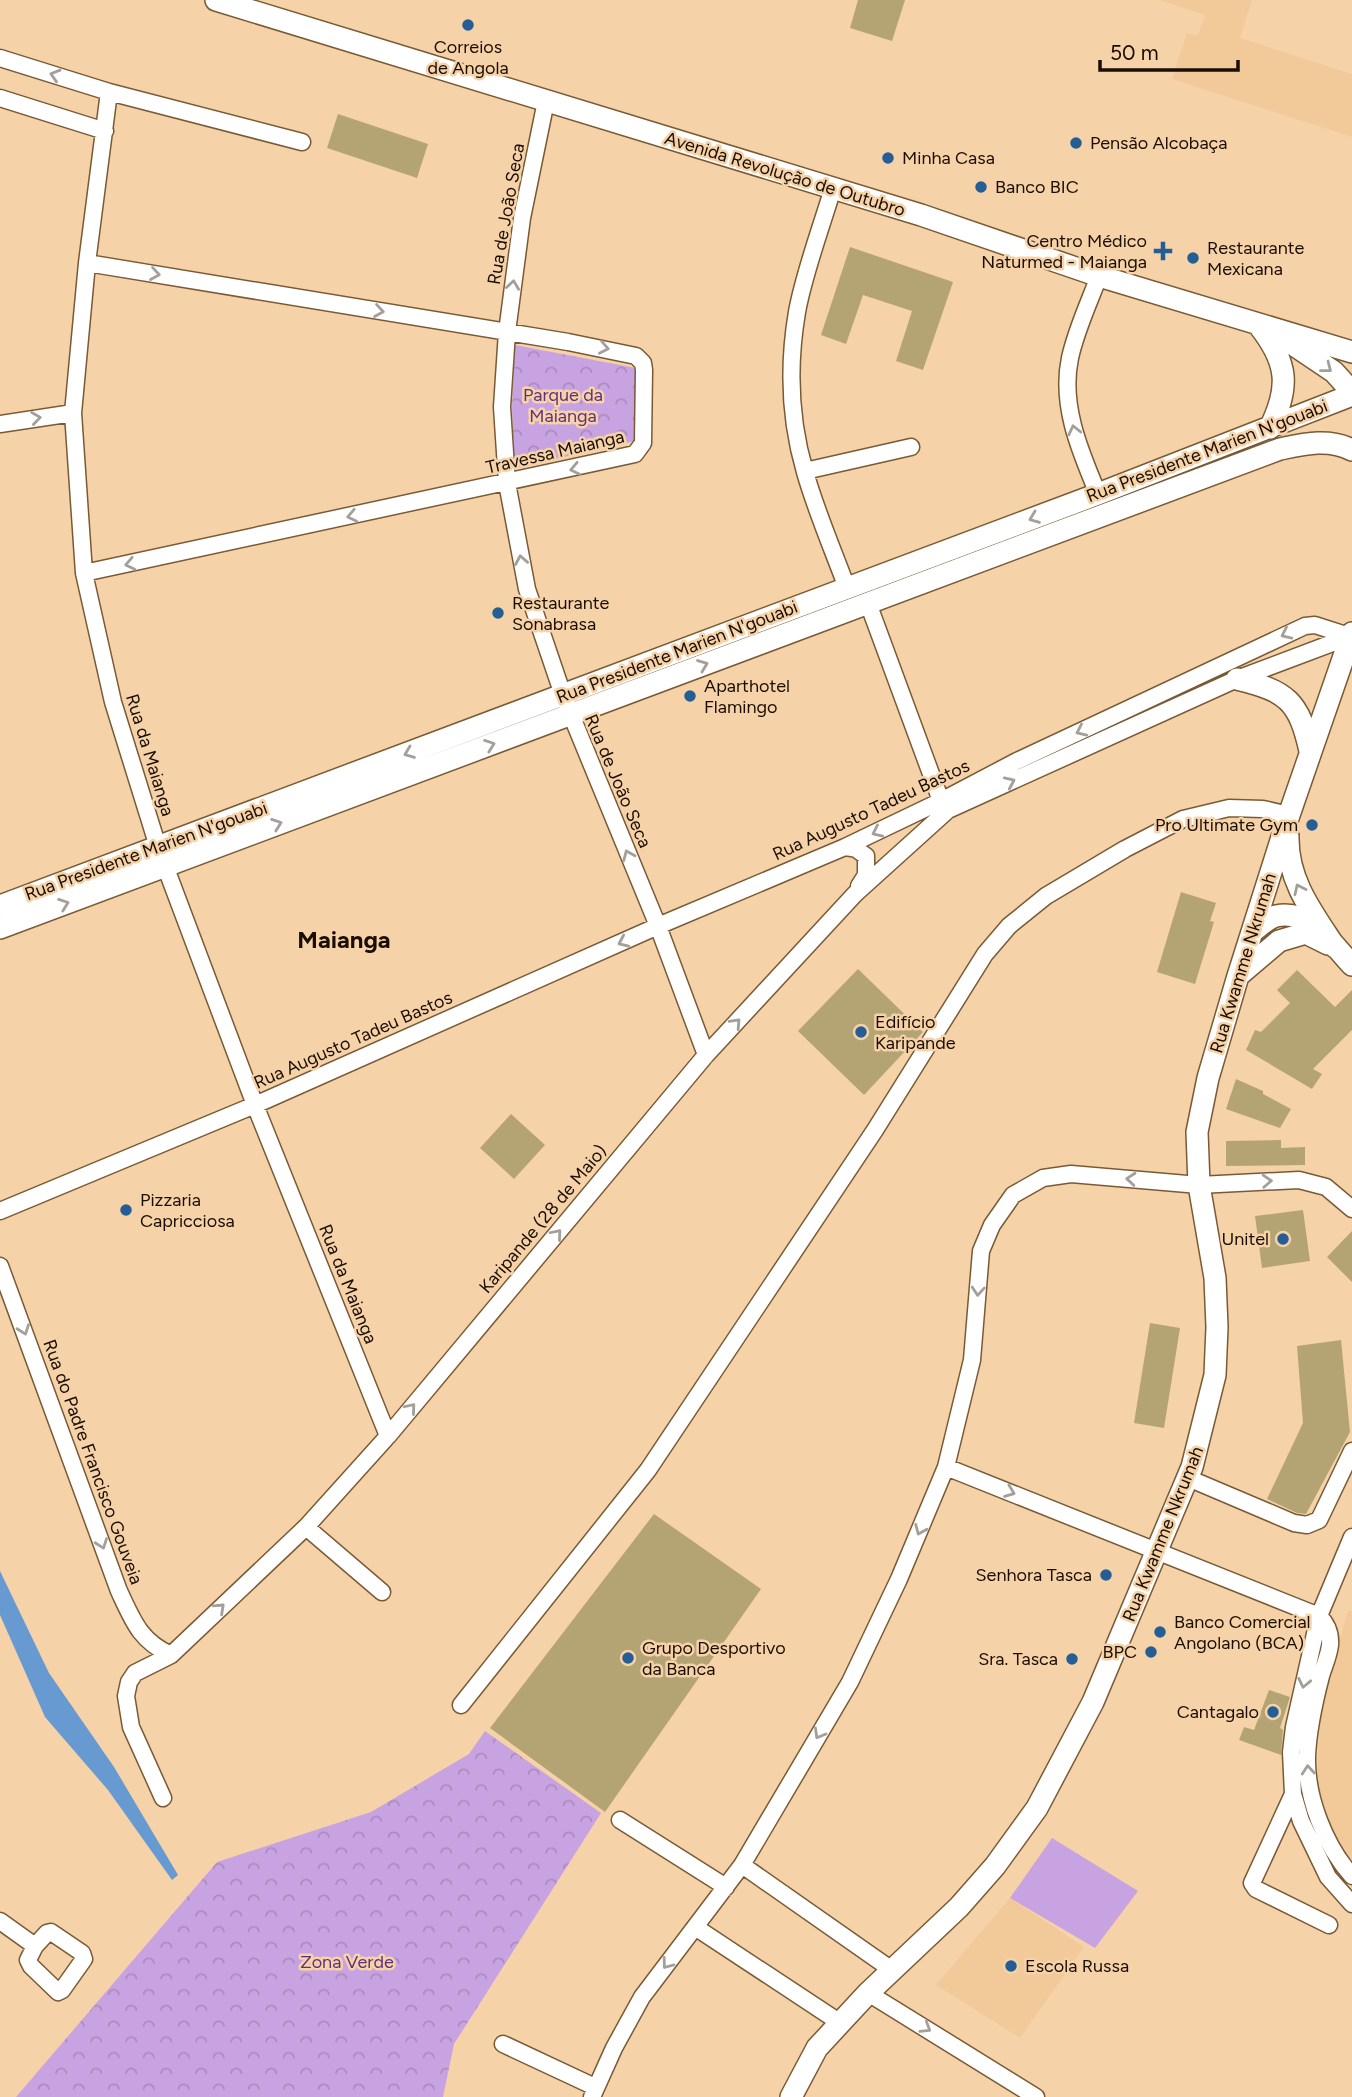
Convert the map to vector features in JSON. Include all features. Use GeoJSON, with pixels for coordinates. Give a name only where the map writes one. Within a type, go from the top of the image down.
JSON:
{"type":"FeatureCollection","features":[{"type":"Feature","properties":{"kind":"street","name":"Avenida Revolução de Outubro"},"geometry":{"type":"LineString","coordinates":[[216,0],[921,215],[1099,276],[1352,352]]}},
{"type":"Feature","properties":{"kind":"street"},"geometry":{"type":"LineString","coordinates":[[0,58],[109,92],[302,142]]}},
{"type":"Feature","properties":{"kind":"street"},"geometry":{"type":"LineString","coordinates":[[0,98],[105,131],[109,92]]}},
{"type":"Feature","properties":{"kind":"street","name":"Rua de João Seca"},"geometry":{"type":"LineString","coordinates":[[546,101],[522,218],[507,332],[502,407],[508,483],[527,589],[570,716],[658,926],[706,1055]]}},
{"type":"Feature","properties":{"kind":"street","name":"Rua da Maianga"},"geometry":{"type":"LineString","coordinates":[[105,131],[87,263],[73,413],[84,573],[113,702],[162,857],[255,1104],[388,1436]]}},
{"type":"Feature","properties":{"kind":"street"},"geometry":{"type":"LineString","coordinates":[[833,188],[797,310],[791,384],[805,471],[847,588]]}},
{"type":"Feature","properties":{"kind":"street","name":"Travessa Maianga"},"geometry":{"type":"LineString","coordinates":[[84,573],[628,457],[640,451],[643,443],[644,370],[640,359],[629,353],[87,263]]}},
{"type":"Feature","properties":{"kind":"street"},"geometry":{"type":"LineString","coordinates":[[1098,494],[1078,446],[1067,384],[1070,359],[1078,331],[1099,276]]}},
{"type":"Feature","properties":{"kind":"street"},"geometry":{"type":"LineString","coordinates":[[1256,322],[1334,372],[1352,394]]}},
{"type":"Feature","properties":{"kind":"street"},"geometry":{"type":"LineString","coordinates":[[1256,322],[1272,342],[1284,373],[1283,392],[1270,428]]}},
{"type":"Feature","properties":{"kind":"street","name":"Rua Presidente Marien N'gouabi"},"geometry":{"type":"LineString","coordinates":[[0,928],[162,857],[563,695],[1098,494],[1352,394]]}},
{"type":"Feature","properties":{"kind":"street"},"geometry":{"type":"LineString","coordinates":[[0,424],[73,413]]}},
{"type":"Feature","properties":{"kind":"street","name":"Rua Presidente Marien N'gouabi"},"geometry":{"type":"LineString","coordinates":[[0,906],[162,857],[570,716],[1280,450],[1308,443],[1326,443],[1352,450]]}},
{"type":"Feature","properties":{"kind":"street"},"geometry":{"type":"LineString","coordinates":[[805,471],[911,447]]}},
{"type":"Feature","properties":{"kind":"street"},"geometry":{"type":"LineString","coordinates":[[868,603],[944,806]]}},
{"type":"Feature","properties":{"kind":"street","name":"Rua Augusto Tadeu Bastos"},"geometry":{"type":"LineString","coordinates":[[944,806],[1017,761],[1305,626],[1314,625],[1352,635]]}},
{"type":"Feature","properties":{"kind":"street","name":"Rua Augusto Tadeu Bastos"},"geometry":{"type":"LineString","coordinates":[[0,1211],[255,1104],[658,926],[1237,679],[1352,635]]}},
{"type":"Feature","properties":{"kind":"street","name":"Rua Kwamme Nkrumah"},"geometry":{"type":"LineString","coordinates":[[792,2097],[817,2048],[839,2022],[959,1907],[995,1866],[1037,1808],[1093,1702],[1188,1478],[1215,1375],[1216,1339],[1215,1278],[1199,1185],[1197,1132],[1208,1078],[1238,976],[1289,815],[1352,635]]}},
{"type":"Feature","properties":{"kind":"street"},"geometry":{"type":"LineString","coordinates":[[1237,679],[1266,686],[1291,701],[1304,726],[1311,754]]}},
{"type":"Feature","properties":{"kind":"street","name":"Karipande (28 de Maio)"},"geometry":{"type":"LineString","coordinates":[[163,1798],[131,1727],[126,1696],[129,1682],[135,1673],[171,1655],[306,1527],[388,1436],[706,1055],[855,894],[944,806]]}},
{"type":"Feature","properties":{"kind":"street"},"geometry":{"type":"LineString","coordinates":[[461,1705],[648,1470],[875,1130],[985,954],[1009,926],[1046,896],[1125,849],[1183,819],[1229,807],[1263,809],[1289,815],[1288,848],[1291,870],[1303,897],[1335,947]]}},
{"type":"Feature","properties":{"kind":"street"},"geometry":{"type":"LineString","coordinates":[[845,847],[856,849],[866,856],[866,874],[855,894]]}},
{"type":"Feature","properties":{"kind":"street"},"geometry":{"type":"LineString","coordinates":[[1253,931],[1274,916],[1300,915],[1319,929],[1352,965]]}},
{"type":"Feature","properties":{"kind":"street"},"geometry":{"type":"LineString","coordinates":[[1238,976],[1279,941],[1306,933],[1335,947]]}},
{"type":"Feature","properties":{"kind":"street"},"geometry":{"type":"LineString","coordinates":[[503,2044],[594,2092],[642,1997],[742,1865],[850,1682],[899,1579],[946,1467],[972,1360],[981,1251],[992,1225],[1013,1195],[1043,1178],[1070,1174],[1199,1185],[1299,1180],[1326,1187],[1352,1209]]}},
{"type":"Feature","properties":{"kind":"street","name":"Rua do Padre Francisco Gouveia"},"geometry":{"type":"LineString","coordinates":[[0,1266],[120,1591],[139,1630],[153,1647],[171,1655]]}},
{"type":"Feature","properties":{"kind":"street"},"geometry":{"type":"LineString","coordinates":[[1188,1478],[1294,1523],[1307,1525],[1319,1520],[1352,1451]]}},
{"type":"Feature","properties":{"kind":"street"},"geometry":{"type":"LineString","coordinates":[[946,1467],[1319,1616],[1327,1624],[1330,1644],[1313,1711],[1307,1759],[1310,1787],[1317,1813],[1332,1849],[1352,1876]]}},
{"type":"Feature","properties":{"kind":"street"},"geometry":{"type":"LineString","coordinates":[[306,1527],[382,1592]]}},
{"type":"Feature","properties":{"kind":"street"},"geometry":{"type":"LineString","coordinates":[[1352,1537],[1319,1616],[1294,1727],[1291,1752],[1293,1794],[1301,1821],[1328,1877],[1352,1904]]}},
{"type":"Feature","properties":{"kind":"street"},"geometry":{"type":"LineString","coordinates":[[1293,1794],[1252,1883],[1256,1889],[1329,1925]]}},
{"type":"Feature","properties":{"kind":"street"},"geometry":{"type":"LineString","coordinates":[[1301,1821],[1317,1813]]}},
{"type":"Feature","properties":{"kind":"street"},"geometry":{"type":"LineString","coordinates":[[620,1820],[726,1887]]}},
{"type":"Feature","properties":{"kind":"street"},"geometry":{"type":"LineString","coordinates":[[742,1865],[892,1970]]}},
{"type":"Feature","properties":{"kind":"street"},"geometry":{"type":"LineString","coordinates":[[0,1921],[35,1946]]}},
{"type":"Feature","properties":{"kind":"street"},"geometry":{"type":"LineString","coordinates":[[695,1927],[839,2022]]}},
{"type":"Feature","properties":{"kind":"street"},"geometry":{"type":"LineString","coordinates":[[869,1993],[1036,2097]]}},
{"type":"Feature","properties":{"kind":"shaded area"},"geometry":{"type":"Polygon","coordinates":[[[1160,0],[1252,0],[1240,38],[1352,74],[1352,137],[1172,79],[1187,33],[1198,36],[1205,15],[1160,0]]]}},
{"type":"Feature","properties":{"kind":"shaded area"},"geometry":{"type":"Polygon","coordinates":[[[1348,1611],[1352,1611],[1352,1861],[1329,1826],[1317,1778],[1321,1708],[1348,1611]]]}},
{"type":"Feature","properties":{"kind":"shaded area","name":"Escola Russa"},"geometry":{"type":"Polygon","coordinates":[[[1010,1898],[1084,1947],[1020,2038],[936,1985],[1010,1898]]]}},
{"type":"Feature","properties":{"kind":"green space","name":"Parque da Maianga"},"geometry":{"type":"Polygon","coordinates":[[[515,345],[636,368],[635,441],[514,468],[512,407],[515,345]]]}},
{"type":"Feature","properties":{"kind":"green space","name":"Zona Verde"},"geometry":{"type":"Polygon","coordinates":[[[485,1731],[601,1813],[454,2044],[443,2097],[16,2097],[217,1862],[371,1812],[469,1754],[485,1731]]]}},
{"type":"Feature","properties":{"kind":"green space"},"geometry":{"type":"Polygon","coordinates":[[[1052,1838],[1138,1891],[1095,1948],[1010,1898],[1052,1838]]]}},
{"type":"Feature","properties":{"kind":"water"},"geometry":{"type":"Polygon","coordinates":[[[0,1571],[49,1673],[114,1767],[178,1875],[172,1880],[108,1790],[45,1717],[0,1615],[0,1571]]]}},
{"type":"Feature","properties":{"kind":"building"},"geometry":{"type":"Polygon","coordinates":[[[858,0],[905,0],[892,41],[850,28],[858,0]]]}},
{"type":"Feature","properties":{"kind":"building"},"geometry":{"type":"Polygon","coordinates":[[[338,114],[428,144],[417,178],[327,148],[338,114]]]}},
{"type":"Feature","properties":{"kind":"building"},"geometry":{"type":"Polygon","coordinates":[[[850,247],[953,282],[923,370],[896,361],[912,311],[863,295],[846,344],[821,335],[850,247]]]}},
{"type":"Feature","properties":{"kind":"building"},"geometry":{"type":"Polygon","coordinates":[[[1181,892],[1216,903],[1210,921],[1214,922],[1195,984],[1157,972],[1181,892]]]}},
{"type":"Feature","properties":{"kind":"building","name":"Edifício Karipande"},"geometry":{"type":"Polygon","coordinates":[[[858,969],[923,1032],[864,1095],[798,1031],[858,969]]]}},
{"type":"Feature","properties":{"kind":"building"},"geometry":{"type":"Polygon","coordinates":[[[1297,970],[1335,1007],[1352,990],[1352,1030],[1313,1069],[1322,1074],[1312,1089],[1246,1050],[1255,1030],[1261,1032],[1290,1003],[1277,990],[1297,970]]]}},
{"type":"Feature","properties":{"kind":"building"},"geometry":{"type":"Polygon","coordinates":[[[1236,1079],[1263,1091],[1263,1094],[1291,1109],[1280,1128],[1226,1109],[1236,1079]]]}},
{"type":"Feature","properties":{"kind":"building"},"geometry":{"type":"Polygon","coordinates":[[[511,1114],[545,1145],[514,1179],[480,1148],[511,1114]]]}},
{"type":"Feature","properties":{"kind":"building"},"geometry":{"type":"Polygon","coordinates":[[[1281,1140],[1281,1148],[1305,1147],[1305,1165],[1226,1166],[1226,1141],[1281,1140]]]}},
{"type":"Feature","properties":{"kind":"building","name":"Unitel"},"geometry":{"type":"Polygon","coordinates":[[[1303,1210],[1310,1261],[1262,1268],[1255,1216],[1303,1210]]]}},
{"type":"Feature","properties":{"kind":"building"},"geometry":{"type":"Polygon","coordinates":[[[1352,1231],[1352,1282],[1327,1257],[1352,1231]]]}},
{"type":"Feature","properties":{"kind":"building"},"geometry":{"type":"Polygon","coordinates":[[[1150,1323],[1180,1328],[1164,1428],[1134,1423],[1150,1323]]]}},
{"type":"Feature","properties":{"kind":"building"},"geometry":{"type":"Polygon","coordinates":[[[1341,1340],[1350,1432],[1306,1514],[1297,1513],[1267,1499],[1303,1423],[1297,1346],[1341,1340]]]}},
{"type":"Feature","properties":{"kind":"building","name":"Grupo Desportivo da Banca"},"geometry":{"type":"Polygon","coordinates":[[[654,1514],[761,1589],[605,1812],[490,1728],[654,1514]]]}},
{"type":"Feature","properties":{"kind":"building","name":"Cantagalo"},"geometry":{"type":"Polygon","coordinates":[[[1269,1690],[1290,1697],[1280,1728],[1283,1730],[1281,1755],[1239,1740],[1244,1727],[1254,1730],[1269,1690]]]}},
{"type":"Feature","properties":{"kind":"place","name":"Correios de Angola"},"geometry":{"type":"Point","coordinates":[468,25]}},
{"type":"Feature","properties":{"kind":"place","name":"Pensão Alcobaça"},"geometry":{"type":"Point","coordinates":[1076,143]}},
{"type":"Feature","properties":{"kind":"place","name":"Minha Casa"},"geometry":{"type":"Point","coordinates":[888,158]}},
{"type":"Feature","properties":{"kind":"place","name":"Banco BIC"},"geometry":{"type":"Point","coordinates":[981,187]}},
{"type":"Feature","properties":{"kind":"place","name":"Centro Médico Naturmed - Maianga"},"geometry":{"type":"Point","coordinates":[1163,251]}},
{"type":"Feature","properties":{"kind":"place","name":"Restaurante Mexicana"},"geometry":{"type":"Point","coordinates":[1193,258]}},
{"type":"Feature","properties":{"kind":"place","name":"Restaurante Sonabrasa"},"geometry":{"type":"Point","coordinates":[498,613]}},
{"type":"Feature","properties":{"kind":"place","name":"Aparthotel Flamingo"},"geometry":{"type":"Point","coordinates":[690,696]}},
{"type":"Feature","properties":{"kind":"place","name":"Pro Ultimate Gym"},"geometry":{"type":"Point","coordinates":[1312,825]}},
{"type":"Feature","properties":{"kind":"place","name":"Edifício Karipande"},"geometry":{"type":"Point","coordinates":[861,1032]}},
{"type":"Feature","properties":{"kind":"place","name":"Pizzaria Capricciosa"},"geometry":{"type":"Point","coordinates":[126,1210]}},
{"type":"Feature","properties":{"kind":"place","name":"Unitel"},"geometry":{"type":"Point","coordinates":[1283,1239]}},
{"type":"Feature","properties":{"kind":"place","name":"Senhora Tasca"},"geometry":{"type":"Point","coordinates":[1106,1575]}},
{"type":"Feature","properties":{"kind":"place","name":"Banco Comercial Angolano (BCA)"},"geometry":{"type":"Point","coordinates":[1160,1632]}},
{"type":"Feature","properties":{"kind":"place","name":"BPC"},"geometry":{"type":"Point","coordinates":[1151,1652]}},
{"type":"Feature","properties":{"kind":"place","name":"Grupo Desportivo da Banca"},"geometry":{"type":"Point","coordinates":[628,1658]}},
{"type":"Feature","properties":{"kind":"place","name":"Sra. Tasca"},"geometry":{"type":"Point","coordinates":[1072,1659]}},
{"type":"Feature","properties":{"kind":"place","name":"Cantagalo"},"geometry":{"type":"Point","coordinates":[1273,1712]}},
{"type":"Feature","properties":{"kind":"place","name":"Escola Russa"},"geometry":{"type":"Point","coordinates":[1011,1966]}},
{"type":"Feature","properties":{"kind":"district","name":"Maianga"},"geometry":{"type":"Point","coordinates":[344,939]}}]}
